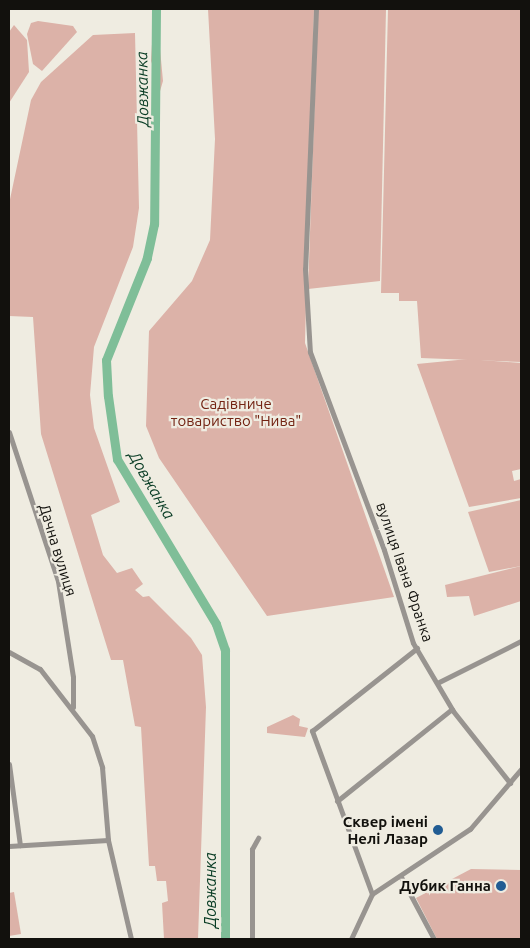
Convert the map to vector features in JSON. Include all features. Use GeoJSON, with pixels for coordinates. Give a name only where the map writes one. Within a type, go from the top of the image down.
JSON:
{"type":"FeatureCollection","features":[{"type":"Feature","properties":{"kind":"street","name":"вулиця Івана Франка"},"geometry":{"type":"LineString","coordinates":[[316,9],[305,269],[310,352],[416,648],[439,682],[452,709],[510,783]]}},
{"type":"Feature","properties":{"kind":"street","name":"Дачна вулиця"},"geometry":{"type":"LineString","coordinates":[[9,432],[58,581],[73,677],[73,708]]}},
{"type":"Feature","properties":{"kind":"street"},"geometry":{"type":"LineString","coordinates":[[439,682],[521,641]]}},
{"type":"Feature","properties":{"kind":"street"},"geometry":{"type":"LineString","coordinates":[[372,894],[312,731],[416,648]]}},
{"type":"Feature","properties":{"kind":"street"},"geometry":{"type":"LineString","coordinates":[[9,652],[40,670],[73,708],[98,751],[108,840],[131,939]]}},
{"type":"Feature","properties":{"kind":"street"},"geometry":{"type":"LineString","coordinates":[[337,801],[452,709]]}},
{"type":"Feature","properties":{"kind":"street"},"geometry":{"type":"LineString","coordinates":[[9,764],[20,844]]}},
{"type":"Feature","properties":{"kind":"street"},"geometry":{"type":"LineString","coordinates":[[351,939],[372,894],[401,877],[470,829],[521,769]]}},
{"type":"Feature","properties":{"kind":"street"},"geometry":{"type":"LineString","coordinates":[[252,939],[252,850],[258,838]]}},
{"type":"Feature","properties":{"kind":"street"},"geometry":{"type":"LineString","coordinates":[[9,846],[108,840]]}},
{"type":"Feature","properties":{"kind":"street"},"geometry":{"type":"LineString","coordinates":[[401,877],[434,939]]}},
{"type":"Feature","properties":{"kind":"green space","name":"Садівниче товариство \"Нива\""},"geometry":{"type":"Polygon","coordinates":[[[208,9],[314,9],[305,343],[394,597],[267,616],[159,458],[146,426],[149,331],[192,281],[210,240],[215,139],[208,9]]]}},
{"type":"Feature","properties":{"kind":"green space"},"geometry":{"type":"Polygon","coordinates":[[[318,9],[386,9],[380,281],[308,289],[318,9]]]}},
{"type":"Feature","properties":{"kind":"green space"},"geometry":{"type":"Polygon","coordinates":[[[388,9],[521,9],[521,362],[421,358],[417,301],[399,301],[399,293],[381,293],[388,9]]]}},
{"type":"Feature","properties":{"kind":"green space"},"geometry":{"type":"Polygon","coordinates":[[[38,21],[73,26],[77,32],[42,71],[33,64],[27,34],[31,23],[38,21]]]}},
{"type":"Feature","properties":{"kind":"green space"},"geometry":{"type":"Polygon","coordinates":[[[14,25],[27,40],[29,72],[9,103],[9,32],[14,25]]]}},
{"type":"Feature","properties":{"kind":"green space"},"geometry":{"type":"Polygon","coordinates":[[[135,33],[139,208],[133,247],[94,347],[90,395],[94,428],[120,502],[91,515],[103,555],[117,573],[132,568],[143,584],[135,590],[143,597],[149,596],[191,638],[202,655],[206,707],[198,939],[164,939],[162,903],[168,901],[166,881],[157,881],[155,866],[149,866],[141,727],[135,726],[123,660],[111,660],[41,434],[33,317],[9,316],[9,204],[31,100],[41,82],[93,35],[135,33]]]}},
{"type":"Feature","properties":{"kind":"green space"},"geometry":{"type":"Polygon","coordinates":[[[152,44],[160,49],[163,81],[158,98],[152,82],[156,74],[151,61],[152,44]]]}},
{"type":"Feature","properties":{"kind":"green space"},"geometry":{"type":"Polygon","coordinates":[[[468,359],[521,363],[521,469],[512,471],[514,481],[521,479],[521,498],[469,507],[417,364],[468,359]]]}},
{"type":"Feature","properties":{"kind":"green space"},"geometry":{"type":"Polygon","coordinates":[[[521,500],[521,566],[489,572],[468,512],[521,500]]]}},
{"type":"Feature","properties":{"kind":"green space"},"geometry":{"type":"Polygon","coordinates":[[[521,566],[521,601],[474,616],[469,596],[447,597],[445,585],[521,566]]]}},
{"type":"Feature","properties":{"kind":"green space"},"geometry":{"type":"Polygon","coordinates":[[[293,715],[300,719],[299,726],[308,728],[305,737],[267,733],[267,727],[293,715]]]}},
{"type":"Feature","properties":{"kind":"green space"},"geometry":{"type":"Polygon","coordinates":[[[471,869],[521,870],[521,939],[437,939],[416,898],[471,869]]]}},
{"type":"Feature","properties":{"kind":"green space"},"geometry":{"type":"Polygon","coordinates":[[[14,892],[21,934],[9,936],[9,893],[14,892]]]}},
{"type":"Feature","properties":{"kind":"waterway","name":"Довжанка"},"geometry":{"type":"LineString","coordinates":[[156,9],[154,224],[147,258],[106,360],[108,396],[117,459],[216,624],[225,650],[225,939]]}},
{"type":"Feature","properties":{"kind":"place","name":"Сквер імені Нелі Лазар"},"geometry":{"type":"Point","coordinates":[438,830]}},
{"type":"Feature","properties":{"kind":"place","name":"Дубик Ганна"},"geometry":{"type":"Point","coordinates":[501,886]}}]}
